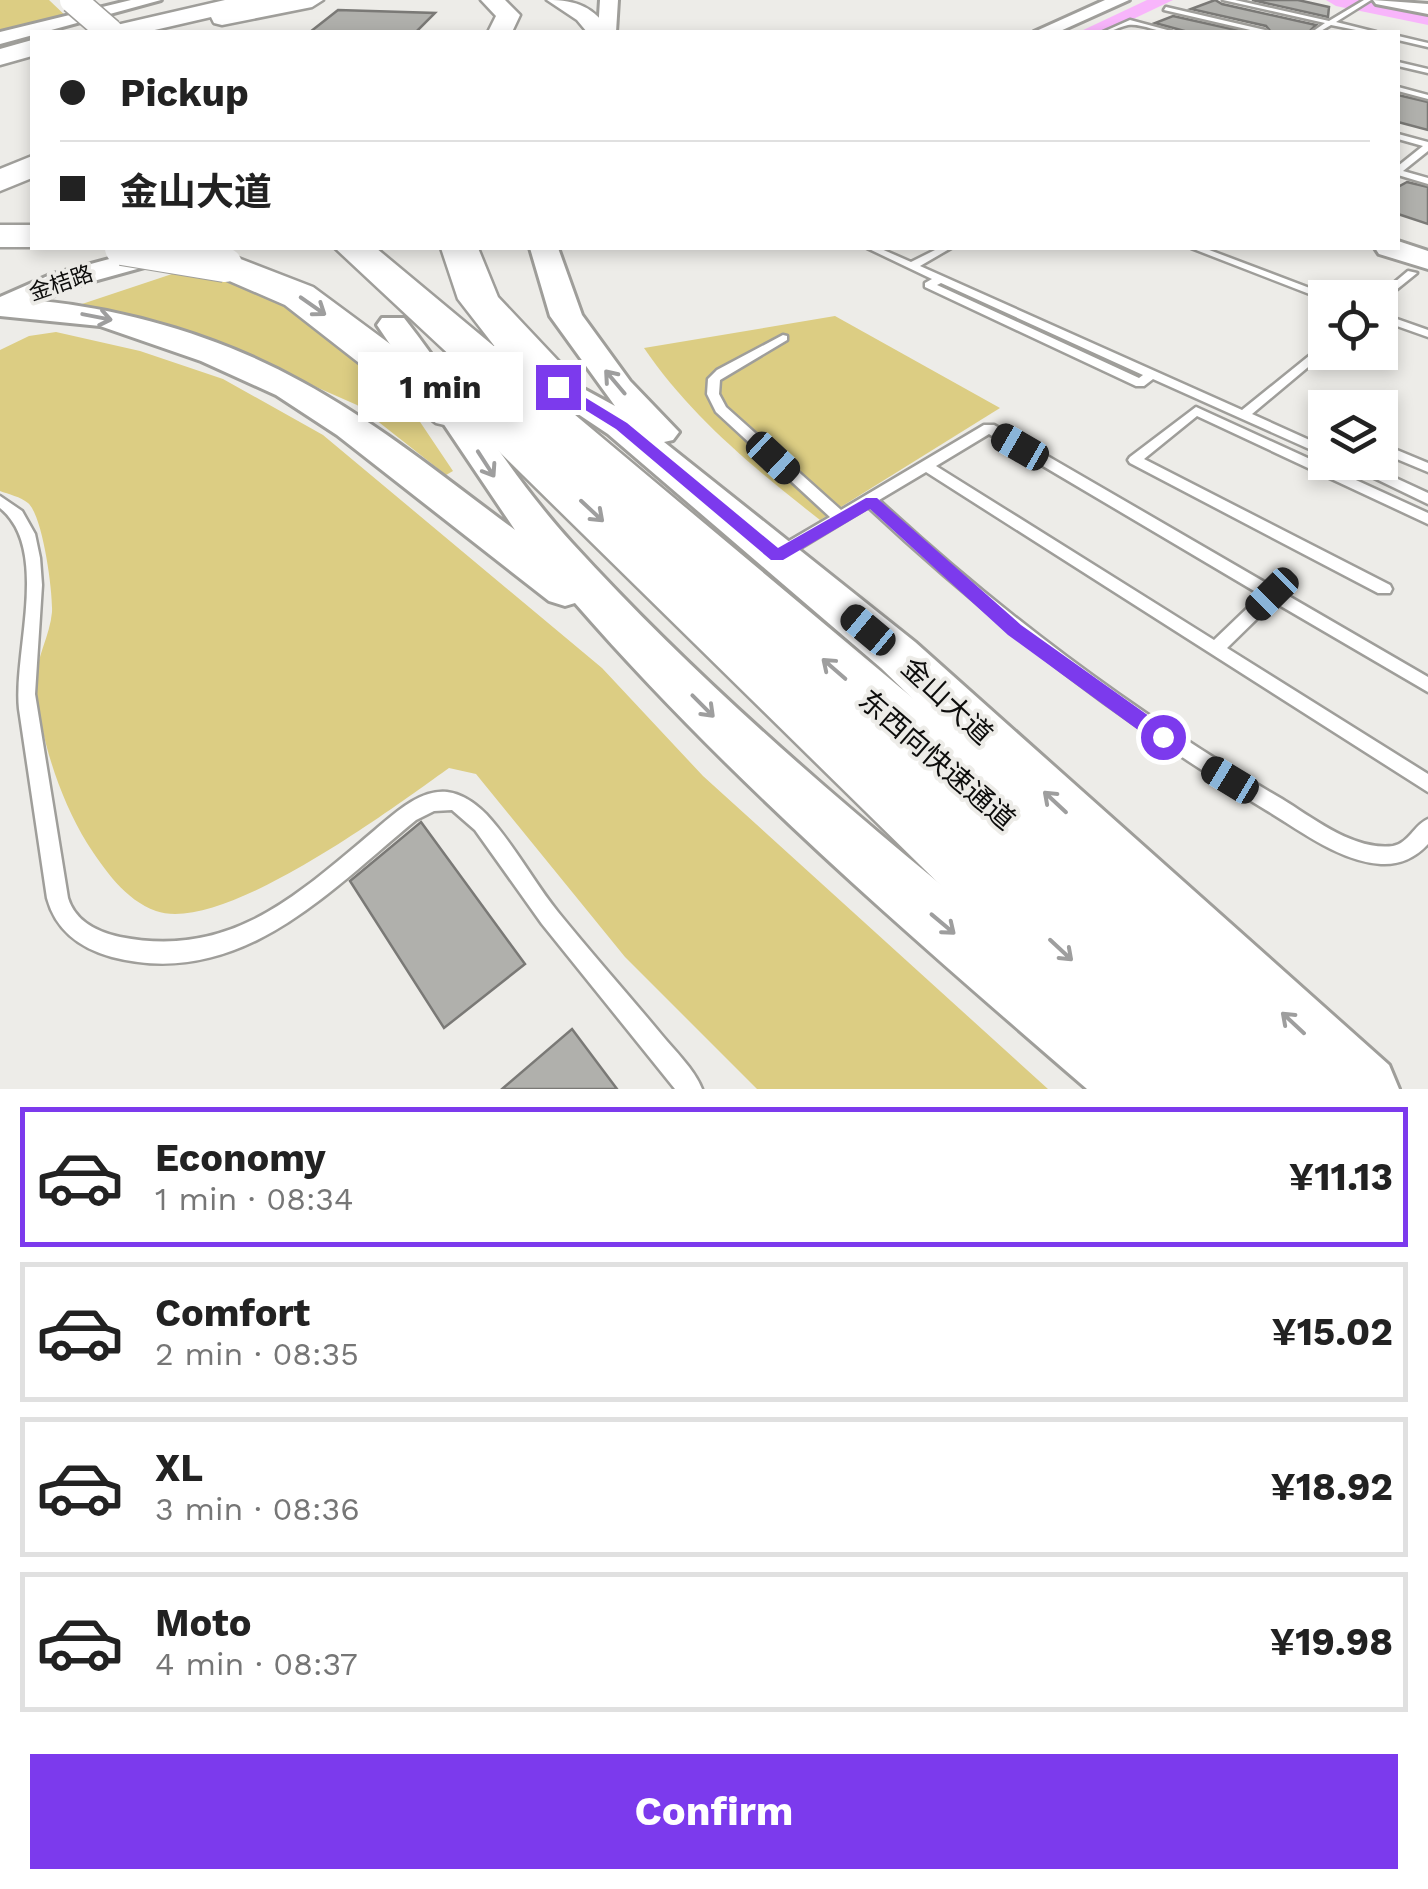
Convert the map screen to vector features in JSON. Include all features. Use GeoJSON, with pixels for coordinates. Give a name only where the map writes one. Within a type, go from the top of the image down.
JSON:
{"type":"FeatureCollection","features":[{"type":"Feature","properties":{"kind":"highway"},"geometry":{"type":"LineString","coordinates":[[46,0],[80,30]]}},
{"type":"Feature","properties":{"kind":"highway"},"geometry":{"type":"LineString","coordinates":[[73,0],[115,24],[254,0]]}},
{"type":"Feature","properties":{"kind":"highway"},"geometry":{"type":"LineString","coordinates":[[115,24],[155,0]]}},
{"type":"Feature","properties":{"kind":"highway"},"geometry":{"type":"LineString","coordinates":[[88,30],[177,0]]}},
{"type":"Feature","properties":{"kind":"highway"},"geometry":{"type":"LineString","coordinates":[[171,30],[294,0]]}},
{"type":"Feature","properties":{"kind":"highway"},"geometry":{"type":"LineString","coordinates":[[222,18],[312,0]]}},
{"type":"Feature","properties":{"kind":"highway"},"geometry":{"type":"LineString","coordinates":[[551,5],[585,15],[601,30]]}},
{"type":"Feature","properties":{"kind":"highway"},"geometry":{"type":"LineString","coordinates":[[0,59],[30,51]]}},
{"type":"Feature","properties":{"kind":"highway"},"geometry":{"type":"LineString","coordinates":[[0,72],[30,64]]}},
{"type":"Feature","properties":{"kind":"highway"},"geometry":{"type":"LineString","coordinates":[[0,180],[30,167]]}},
{"type":"Feature","properties":{"kind":"highway"},"geometry":{"type":"LineString","coordinates":[[0,236],[30,236]]}},
{"type":"Feature","properties":{"kind":"highway"},"geometry":{"type":"LineString","coordinates":[[0,246],[30,246]]}},
{"type":"Feature","properties":{"kind":"highway"},"geometry":{"type":"LineString","coordinates":[[132,250],[225,265],[299,296],[453,414]]}},
{"type":"Feature","properties":{"kind":"highway","name":"金山大道"},"geometry":{"type":"LineString","coordinates":[[335,250],[411,318]]}},
{"type":"Feature","properties":{"kind":"highway"},"geometry":{"type":"LineString","coordinates":[[461,250],[472,284],[491,316],[521,350],[579,398]]}},
{"type":"Feature","properties":{"kind":"highway","name":"东西向快速通道"},"geometry":{"type":"LineString","coordinates":[[411,318],[885,748],[1312,1089]]}},
{"type":"Feature","properties":{"kind":"highway","name":"东西向快速通道"},"geometry":{"type":"LineString","coordinates":[[885,748],[1210,1089]]}},
{"type":"Feature","properties":{"kind":"main road"},"geometry":{"type":"LineString","coordinates":[[603,30],[609,0]]}},
{"type":"Feature","properties":{"kind":"main road"},"geometry":{"type":"LineString","coordinates":[[1048,30],[1120,0]]}},
{"type":"Feature","properties":{"kind":"main road"},"geometry":{"type":"LineString","coordinates":[[1382,0],[1428,9]]}},
{"type":"Feature","properties":{"kind":"main road"},"geometry":{"type":"LineString","coordinates":[[66,30],[115,24]]}},
{"type":"Feature","properties":{"kind":"main road"},"geometry":{"type":"LineString","coordinates":[[0,38],[30,34]]}},
{"type":"Feature","properties":{"kind":"main road"},"geometry":{"type":"LineString","coordinates":[[0,304],[50,272],[136,250]]}},
{"type":"Feature","properties":{"kind":"main road","name":"金桔路"},"geometry":{"type":"LineString","coordinates":[[0,304],[61,280],[174,250]]}},
{"type":"Feature","properties":{"kind":"main road"},"geometry":{"type":"LineString","coordinates":[[545,250],[566,316],[591,353],[618,388],[777,556]]}},
{"type":"Feature","properties":{"kind":"main road"},"geometry":{"type":"LineString","coordinates":[[1392,250],[1420,266]]}},
{"type":"Feature","properties":{"kind":"main road"},"geometry":{"type":"LineString","coordinates":[[0,304],[104,317],[213,354],[288,388],[350,427],[655,658]]}},
{"type":"Feature","properties":{"kind":"main road","name":"金山大道"},"geometry":{"type":"LineString","coordinates":[[411,318],[461,337],[579,398],[622,426],[898,655],[1365,1089]]}},
{"type":"Feature","properties":{"kind":"main road","name":"金山大道"},"geometry":{"type":"LineString","coordinates":[[411,318],[453,414],[496,478],[556,553],[655,658],[781,784],[1140,1089]]}},
{"type":"Feature","properties":{"kind":"lane"},"geometry":{"type":"LineString","coordinates":[[1226,0],[1364,30]]}},
{"type":"Feature","properties":{"kind":"lane"},"geometry":{"type":"LineString","coordinates":[[1319,30],[1366,1]]}},
{"type":"Feature","properties":{"kind":"lane"},"geometry":{"type":"LineString","coordinates":[[1166,9],[1256,30]]}},
{"type":"Feature","properties":{"kind":"lane"},"geometry":{"type":"LineString","coordinates":[[1111,30],[1130,22],[1161,30]]}},
{"type":"Feature","properties":{"kind":"lane"},"geometry":{"type":"LineString","coordinates":[[1400,38],[1428,45]]}},
{"type":"Feature","properties":{"kind":"lane"},"geometry":{"type":"LineString","coordinates":[[1400,64],[1428,71]]}},
{"type":"Feature","properties":{"kind":"lane"},"geometry":{"type":"LineString","coordinates":[[1400,90],[1428,97]]}},
{"type":"Feature","properties":{"kind":"lane"},"geometry":{"type":"LineString","coordinates":[[1400,137],[1428,146]]}},
{"type":"Feature","properties":{"kind":"lane"},"geometry":{"type":"LineString","coordinates":[[1400,169],[1428,146]]}},
{"type":"Feature","properties":{"kind":"lane"},"geometry":{"type":"LineString","coordinates":[[1400,172],[1428,181]]}},
{"type":"Feature","properties":{"kind":"lane"},"geometry":{"type":"LineString","coordinates":[[876,250],[1308,444]]}},
{"type":"Feature","properties":{"kind":"lane"},"geometry":{"type":"LineString","coordinates":[[911,266],[942,250]]}},
{"type":"Feature","properties":{"kind":"lane"},"geometry":{"type":"LineString","coordinates":[[1201,250],[1308,289]]}},
{"type":"Feature","properties":{"kind":"lane"},"geometry":{"type":"LineString","coordinates":[[1398,285],[1420,266]]}},
{"type":"Feature","properties":{"kind":"lane"},"geometry":{"type":"LineString","coordinates":[[1398,323],[1428,334]]}},
{"type":"Feature","properties":{"kind":"lane"},"geometry":{"type":"LineString","coordinates":[[783,338],[721,372],[714,380],[713,394],[721,410],[840,518]]}},
{"type":"Feature","properties":{"kind":"lane"},"geometry":{"type":"LineString","coordinates":[[1244,416],[1308,361]]}},
{"type":"Feature","properties":{"kind":"lane"},"geometry":{"type":"LineString","coordinates":[[1384,589],[1135,460],[1196,412],[1428,519]]}},
{"type":"Feature","properties":{"kind":"lane"},"geometry":{"type":"LineString","coordinates":[[777,556],[989,428],[1428,686]]}},
{"type":"Feature","properties":{"kind":"lane"},"geometry":{"type":"LineString","coordinates":[[1398,455],[1428,468]]}},
{"type":"Feature","properties":{"kind":"lane"},"geometry":{"type":"LineString","coordinates":[[928,467],[1428,784]]}},
{"type":"Feature","properties":{"kind":"lane"},"geometry":{"type":"LineString","coordinates":[[1387,480],[1428,499]]}},
{"type":"Feature","properties":{"kind":"lane"},"geometry":{"type":"LineString","coordinates":[[0,501],[21,518],[30,542],[34,592],[26,688],[46,838],[62,911],[81,934],[110,946],[149,953],[198,948],[254,932],[285,914],[409,814],[431,802],[450,801],[472,812],[549,916],[690,1089]]}},
{"type":"Feature","properties":{"kind":"lane"},"geometry":{"type":"LineString","coordinates":[[872,502],[1014,630],[1184,752],[1253,794],[1332,837],[1377,854],[1397,855],[1413,846],[1428,828]]}},
{"type":"Feature","properties":{"kind":"lane"},"geometry":{"type":"LineString","coordinates":[[1216,650],[1272,594]]}},
{"type":"Feature","properties":{"kind":"shaded area"},"geometry":{"type":"Polygon","coordinates":[[[0,0],[49,0],[69,19],[0,34],[0,0]]]}},
{"type":"Feature","properties":{"kind":"shaded area"},"geometry":{"type":"Polygon","coordinates":[[[175,273],[237,280],[300,314],[408,404],[453,471],[446,475],[357,405],[250,358],[76,306],[175,273]]]}},
{"type":"Feature","properties":{"kind":"shaded area"},"geometry":{"type":"Polygon","coordinates":[[[835,316],[1000,408],[820,520],[703,419],[644,348],[835,316]]]}},
{"type":"Feature","properties":{"kind":"shaded area"},"geometry":{"type":"Polygon","coordinates":[[[56,332],[140,351],[223,379],[323,435],[602,668],[703,776],[1048,1089],[757,1089],[625,957],[476,774],[449,768],[307,863],[222,904],[186,913],[156,911],[125,892],[87,843],[53,768],[36,686],[37,667],[52,612],[46,555],[28,503],[0,491],[0,350],[29,336],[56,332]]]}},
{"type":"Feature","properties":{"kind":"building"},"geometry":{"type":"Polygon","coordinates":[[[1215,0],[1316,25],[1311,30],[1269,30],[1266,26],[1191,9],[1215,0]]]}},
{"type":"Feature","properties":{"kind":"building"},"geometry":{"type":"Polygon","coordinates":[[[1252,0],[1298,0],[1329,7],[1328,17],[1252,0]]]}},
{"type":"Feature","properties":{"kind":"building"},"geometry":{"type":"Polygon","coordinates":[[[338,10],[435,13],[418,30],[313,30],[338,10]]]}},
{"type":"Feature","properties":{"kind":"building"},"geometry":{"type":"Polygon","coordinates":[[[1173,16],[1236,30],[1181,30],[1155,23],[1173,16]]]}},
{"type":"Feature","properties":{"kind":"building"},"geometry":{"type":"Polygon","coordinates":[[[1400,95],[1428,102],[1428,130],[1400,123],[1400,95]]]}},
{"type":"Feature","properties":{"kind":"building"},"geometry":{"type":"Polygon","coordinates":[[[1407,182],[1428,187],[1428,224],[1400,215],[1400,186],[1407,182]]]}},
{"type":"Feature","properties":{"kind":"building"},"geometry":{"type":"Polygon","coordinates":[[[421,822],[525,964],[444,1028],[350,881],[421,822]]]}},
{"type":"Feature","properties":{"kind":"building"},"geometry":{"type":"Polygon","coordinates":[[[572,1029],[617,1089],[502,1089],[572,1029]]]}},
{"type":"Feature","properties":{"kind":"waterway"},"geometry":{"type":"LineString","coordinates":[[1095,30],[1163,0]]}},
{"type":"Feature","properties":{"kind":"waterway"},"geometry":{"type":"LineString","coordinates":[[1336,0],[1428,19]]}},
{"type":"Feature","properties":{"kind":"route"},"geometry":{"type":"LineString","coordinates":[[558,387],[622,426],[777,556],[872,502],[944,571],[1014,630],[1163,737]]}}]}
